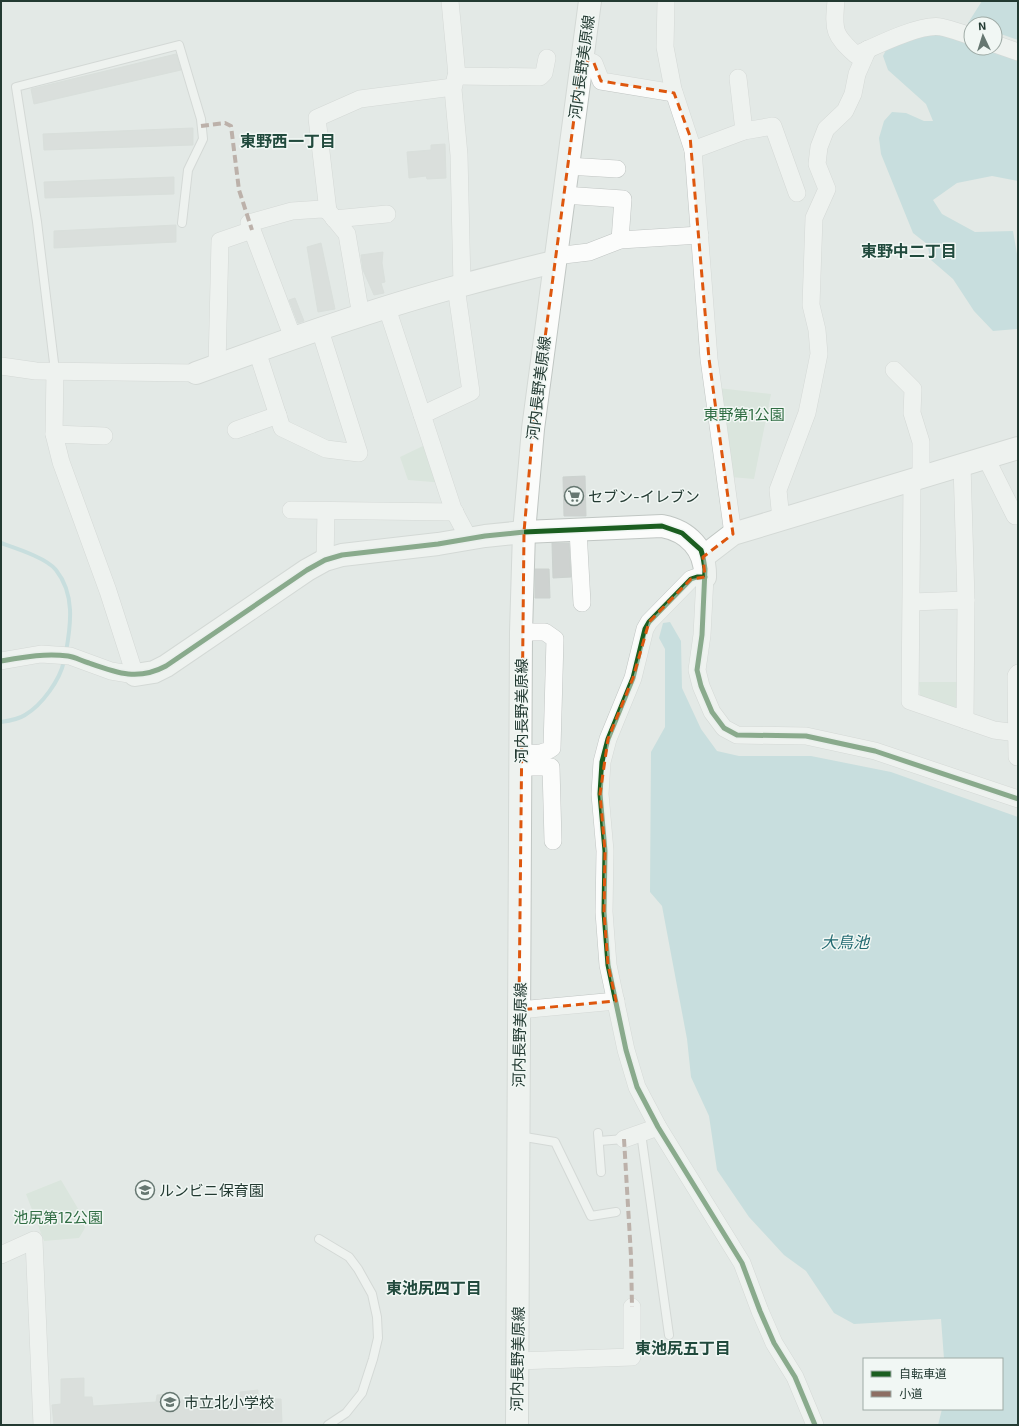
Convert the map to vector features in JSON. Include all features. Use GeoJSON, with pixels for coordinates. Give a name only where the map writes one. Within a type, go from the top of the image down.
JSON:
{"type":"FeatureCollection","features":[{"type":"Feature","properties":{"kind":"main road","name":"河内長野美原線"},"geometry":{"type":"LineString","coordinates":[[517,1425],[521,632],[524,532],[533,429],[554,259],[590,1]]}},
{"type":"Feature","properties":{"kind":"main road"},"geometry":{"type":"LineString","coordinates":[[196,373],[293,338],[387,308],[554,259]]}},
{"type":"Feature","properties":{"kind":"main road"},"geometry":{"type":"LineString","coordinates":[[704,567],[734,534],[917,480],[1018,448]]}},
{"type":"Feature","properties":{"kind":"main road"},"geometry":{"type":"LineString","coordinates":[[135,675],[154,672],[166,666],[307,570],[325,560],[362,551],[438,544],[524,532],[638,526],[673,528],[682,533],[701,550],[704,567]]}},
{"type":"Feature","properties":{"kind":"street"},"geometry":{"type":"LineString","coordinates":[[422,415],[471,392],[459,286],[459,155],[450,1]]}},
{"type":"Feature","properties":{"kind":"street"},"geometry":{"type":"LineString","coordinates":[[666,1],[665,47],[674,93],[693,150],[708,359],[734,534]]}},
{"type":"Feature","properties":{"kind":"street"},"geometry":{"type":"LineString","coordinates":[[836,1],[834,25],[840,41],[856,55],[897,35],[940,26],[963,33]]}},
{"type":"Feature","properties":{"kind":"street"},"geometry":{"type":"LineString","coordinates":[[1003,47],[1018,52]]}},
{"type":"Feature","properties":{"kind":"street"},"geometry":{"type":"LineString","coordinates":[[781,519],[778,490],[807,413],[820,354],[817,330],[811,305],[814,218],[827,189],[817,164],[819,147],[826,129],[844,111],[853,94],[857,74],[868,50]]}},
{"type":"Feature","properties":{"kind":"street"},"geometry":{"type":"LineString","coordinates":[[331,215],[317,118],[360,99],[455,81],[540,77],[544,73],[547,58]]}},
{"type":"Feature","properties":{"kind":"street"},"geometry":{"type":"LineString","coordinates":[[582,58],[594,63],[601,81],[674,93]]}},
{"type":"Feature","properties":{"kind":"street"},"geometry":{"type":"LineString","coordinates":[[738,78],[744,131]]}},
{"type":"Feature","properties":{"kind":"street"},"geometry":{"type":"LineString","coordinates":[[693,150],[744,131],[773,126],[797,193]]}},
{"type":"Feature","properties":{"kind":"street"},"geometry":{"type":"LineString","coordinates":[[567,166],[617,169]]}},
{"type":"Feature","properties":{"kind":"street"},"geometry":{"type":"LineString","coordinates":[[563,195],[623,199],[620,240]]}},
{"type":"Feature","properties":{"kind":"street"},"geometry":{"type":"LineString","coordinates":[[249,223],[292,211],[322,210],[331,215],[347,234],[362,316]]}},
{"type":"Feature","properties":{"kind":"street"},"geometry":{"type":"LineString","coordinates":[[331,215],[387,214]]}},
{"type":"Feature","properties":{"kind":"street"},"geometry":{"type":"LineString","coordinates":[[216,366],[220,241],[252,230],[293,338]]}},
{"type":"Feature","properties":{"kind":"street"},"geometry":{"type":"LineString","coordinates":[[554,259],[589,252],[620,240],[700,235]]}},
{"type":"Feature","properties":{"kind":"street"},"geometry":{"type":"LineString","coordinates":[[387,308],[455,512],[469,539]]}},
{"type":"Feature","properties":{"kind":"street"},"geometry":{"type":"LineString","coordinates":[[257,351],[282,428],[326,449],[359,453],[320,330]]}},
{"type":"Feature","properties":{"kind":"street"},"geometry":{"type":"LineString","coordinates":[[1,366],[55,371],[196,373]]}},
{"type":"Feature","properties":{"kind":"street"},"geometry":{"type":"LineString","coordinates":[[894,370],[913,389],[906,407],[921,442],[917,480],[910,701],[994,730],[1017,733]]}},
{"type":"Feature","properties":{"kind":"street"},"geometry":{"type":"LineString","coordinates":[[1,661],[40,654],[70,656],[111,671],[135,675],[108,591],[68,484],[54,434],[55,371]]}},
{"type":"Feature","properties":{"kind":"street"},"geometry":{"type":"LineString","coordinates":[[236,430],[278,414]]}},
{"type":"Feature","properties":{"kind":"street"},"geometry":{"type":"LineString","coordinates":[[54,434],[104,436]]}},
{"type":"Feature","properties":{"kind":"street"},"geometry":{"type":"LineString","coordinates":[[986,458],[1015,516]]}},
{"type":"Feature","properties":{"kind":"street"},"geometry":{"type":"LineString","coordinates":[[962,465],[966,600],[965,720]]}},
{"type":"Feature","properties":{"kind":"street"},"geometry":{"type":"LineString","coordinates":[[292,510],[455,512]]}},
{"type":"Feature","properties":{"kind":"street"},"geometry":{"type":"LineString","coordinates":[[325,560],[326,511]]}},
{"type":"Feature","properties":{"kind":"street"},"geometry":{"type":"LineString","coordinates":[[578,530],[582,603]]}},
{"type":"Feature","properties":{"kind":"street"},"geometry":{"type":"LineString","coordinates":[[704,567],[702,635],[697,670],[701,686],[712,712],[724,728],[738,735],[806,736],[875,751],[1018,799]]}},
{"type":"Feature","properties":{"kind":"street"},"geometry":{"type":"LineString","coordinates":[[704,567],[697,577],[691,579],[649,622],[645,629],[633,678],[608,739],[602,762],[600,794],[605,851],[604,912],[608,965],[626,1050],[637,1087],[658,1126],[742,1263],[774,1343],[795,1377],[815,1425]]}},
{"type":"Feature","properties":{"kind":"street"},"geometry":{"type":"LineString","coordinates":[[912,602],[966,600]]}},
{"type":"Feature","properties":{"kind":"street"},"geometry":{"type":"LineString","coordinates":[[521,632],[545,632],[555,639],[552,748],[547,752],[539,753],[521,760]]}},
{"type":"Feature","properties":{"kind":"street"},"geometry":{"type":"LineString","coordinates":[[1017,757],[1016,676],[1018,673]]}},
{"type":"Feature","properties":{"kind":"street"},"geometry":{"type":"LineString","coordinates":[[521,760],[551,767],[553,841]]}},
{"type":"Feature","properties":{"kind":"street"},"geometry":{"type":"LineString","coordinates":[[519,1010],[616,1001]]}},
{"type":"Feature","properties":{"kind":"street"},"geometry":{"type":"LineString","coordinates":[[624,1139],[658,1126]]}},
{"type":"Feature","properties":{"kind":"street"},"geometry":{"type":"LineString","coordinates":[[1,1255],[34,1240],[42,1425]]}},
{"type":"Feature","properties":{"kind":"street"},"geometry":{"type":"LineString","coordinates":[[517,1361],[632,1357],[632,1307]]}},
{"type":"Feature","properties":{"kind":"lane"},"geometry":{"type":"LineString","coordinates":[[55,371],[37,222],[16,87],[179,45],[201,120],[203,139],[188,170],[182,223]]}},
{"type":"Feature","properties":{"kind":"lane"},"geometry":{"type":"LineString","coordinates":[[641,1133],[669,1335]]}},
{"type":"Feature","properties":{"kind":"lane"},"geometry":{"type":"LineString","coordinates":[[518,1136],[555,1142],[591,1216],[616,1212]]}},
{"type":"Feature","properties":{"kind":"lane"},"geometry":{"type":"LineString","coordinates":[[601,1172],[598,1137],[624,1139]]}},
{"type":"Feature","properties":{"kind":"lane"},"geometry":{"type":"LineString","coordinates":[[319,1239],[349,1257],[358,1269],[372,1294],[377,1317],[378,1338],[362,1393],[346,1414],[328,1425]]}},
{"type":"Feature","properties":{"kind":"highlighted area"},"geometry":{"type":"Polygon","coordinates":[[[582,58],[594,63],[601,81],[674,93],[690,136],[709,359],[733,534],[703,557],[705,577],[691,579],[649,622],[633,678],[608,739],[600,794],[605,851],[604,912],[608,965],[616,1001],[519,1010],[524,532],[533,429],[582,58]]]}},
{"type":"Feature","properties":{"kind":"green space","name":"東野第1公園"},"geometry":{"type":"Polygon","coordinates":[[[718,388],[771,394],[754,479],[731,477],[718,388]]]}},
{"type":"Feature","properties":{"kind":"green space"},"geometry":{"type":"Polygon","coordinates":[[[425,445],[445,483],[408,480],[400,457],[425,445]]]}},
{"type":"Feature","properties":{"kind":"green space"},"geometry":{"type":"Polygon","coordinates":[[[919,682],[961,682],[961,705],[955,709],[920,696],[919,682]]]}},
{"type":"Feature","properties":{"kind":"green space","name":"池尻第12公園"},"geometry":{"type":"Polygon","coordinates":[[[61,1180],[80,1212],[85,1228],[79,1238],[44,1241],[26,1194],[61,1180]]]}},
{"type":"Feature","properties":{"kind":"water"},"geometry":{"type":"Polygon","coordinates":[[[982,1],[1018,1],[1018,40],[1003,35],[1003,16],[972,16],[982,1]]]}},
{"type":"Feature","properties":{"kind":"water"},"geometry":{"type":"Polygon","coordinates":[[[941,32],[963,41],[963,56],[1003,55],[1018,61],[1018,181],[992,176],[957,183],[933,200],[942,214],[975,232],[1013,231],[1017,254],[1017,329],[993,331],[974,311],[953,279],[931,260],[927,244],[913,233],[881,154],[879,138],[884,121],[892,112],[906,113],[924,121],[933,121],[926,104],[888,70],[883,56],[889,44],[941,32]]]}},
{"type":"Feature","properties":{"kind":"water","name":"大鳥池"},"geometry":{"type":"Polygon","coordinates":[[[670,622],[681,641],[682,688],[701,729],[717,751],[739,756],[811,756],[891,772],[1018,817],[1018,1425],[938,1425],[942,1410],[1003,1410],[1003,1358],[944,1358],[941,1319],[854,1324],[834,1313],[806,1271],[784,1255],[749,1217],[717,1170],[709,1116],[691,1077],[687,1039],[662,906],[650,892],[651,752],[665,727],[665,649],[659,638],[663,623],[670,622]]]}},
{"type":"Feature","properties":{"kind":"building"},"geometry":{"type":"Polygon","coordinates":[[[176,54],[181,70],[34,104],[31,89],[176,54]]]}},
{"type":"Feature","properties":{"kind":"building"},"geometry":{"type":"Polygon","coordinates":[[[193,128],[193,145],[44,150],[43,134],[193,128]]]}},
{"type":"Feature","properties":{"kind":"building"},"geometry":{"type":"Polygon","coordinates":[[[445,144],[446,178],[427,179],[426,176],[409,178],[407,152],[431,150],[431,145],[445,144]]]}},
{"type":"Feature","properties":{"kind":"building"},"geometry":{"type":"Polygon","coordinates":[[[174,177],[174,194],[45,198],[44,182],[174,177]]]}},
{"type":"Feature","properties":{"kind":"building"},"geometry":{"type":"Polygon","coordinates":[[[176,225],[176,242],[54,248],[54,231],[176,225]]]}},
{"type":"Feature","properties":{"kind":"building"},"geometry":{"type":"Polygon","coordinates":[[[321,243],[335,309],[318,312],[307,247],[321,243]]]}},
{"type":"Feature","properties":{"kind":"building"},"geometry":{"type":"Polygon","coordinates":[[[383,252],[382,263],[385,282],[381,283],[384,293],[374,295],[363,270],[361,255],[383,252]]]}},
{"type":"Feature","properties":{"kind":"building"},"geometry":{"type":"Polygon","coordinates":[[[295,298],[304,321],[298,323],[289,300],[295,298]]]}},
{"type":"Feature","properties":{"kind":"building","name":"セブン-イレブン"},"geometry":{"type":"Polygon","coordinates":[[[585,476],[586,516],[564,516],[563,477],[585,476]]]}},
{"type":"Feature","properties":{"kind":"building"},"geometry":{"type":"Polygon","coordinates":[[[552,543],[569,543],[571,577],[553,578],[552,543]]]}},
{"type":"Feature","properties":{"kind":"building"},"geometry":{"type":"Polygon","coordinates":[[[535,569],[549,569],[550,598],[535,598],[535,569]]]}},
{"type":"Feature","properties":{"kind":"building"},"geometry":{"type":"Polygon","coordinates":[[[84,1378],[84,1397],[92,1397],[93,1406],[156,1402],[157,1395],[175,1394],[176,1400],[241,1400],[240,1392],[258,1390],[258,1399],[281,1399],[282,1422],[201,1425],[54,1425],[52,1405],[61,1404],[61,1379],[84,1378]]]}},
{"type":"Feature","properties":{"kind":"waterway"},"geometry":{"type":"LineString","coordinates":[[1,543],[46,561],[56,570],[62,579],[69,599],[70,610],[66,652]]}},
{"type":"Feature","properties":{"kind":"waterway"},"geometry":{"type":"LineString","coordinates":[[1,722],[13,720],[23,716],[38,705],[44,699],[59,676],[64,661]]}},
{"type":"Feature","properties":{"kind":"marked path"},"geometry":{"type":"LineString","coordinates":[[201,126],[225,123],[231,126],[239,190],[252,230]]}},
{"type":"Feature","properties":{"kind":"marked path"},"geometry":{"type":"LineString","coordinates":[[624,1139],[631,1256],[632,1307]]}},
{"type":"Feature","properties":{"kind":"cycle path"},"geometry":{"type":"LineString","coordinates":[[1,661],[34,656],[59,655],[73,657],[99,667],[128,674],[156,671],[166,666],[307,570],[325,560],[342,555],[524,532],[662,526],[682,533],[701,550],[705,569],[702,635],[697,670],[701,686],[712,712],[724,728],[737,735],[806,736],[875,751],[1018,799]]}},
{"type":"Feature","properties":{"kind":"cycle path"},"geometry":{"type":"LineString","coordinates":[[705,577],[691,579],[649,622],[645,629],[633,678],[608,739],[602,762],[600,794],[605,851],[604,912],[608,965],[626,1050],[637,1087],[658,1127],[742,1263],[774,1343],[795,1377],[815,1425]]}},
{"type":"Feature","properties":{"kind":"place","name":"セブン-イレブン"},"geometry":{"type":"Point","coordinates":[574,496]}},
{"type":"Feature","properties":{"kind":"place","name":"ルンビニ保育園"},"geometry":{"type":"Point","coordinates":[145,1190]}},
{"type":"Feature","properties":{"kind":"place","name":"市立北小学校"},"geometry":{"type":"Point","coordinates":[170,1402]}},
{"type":"Feature","properties":{"kind":"district","name":"東野西一丁目"},"geometry":{"type":"Point","coordinates":[288,140]}},
{"type":"Feature","properties":{"kind":"district","name":"東野中二丁目"},"geometry":{"type":"Point","coordinates":[909,250]}},
{"type":"Feature","properties":{"kind":"district","name":"東池尻四丁目"},"geometry":{"type":"Point","coordinates":[434,1287]}},
{"type":"Feature","properties":{"kind":"district","name":"東池尻五丁目"},"geometry":{"type":"Point","coordinates":[683,1347]}}]}
